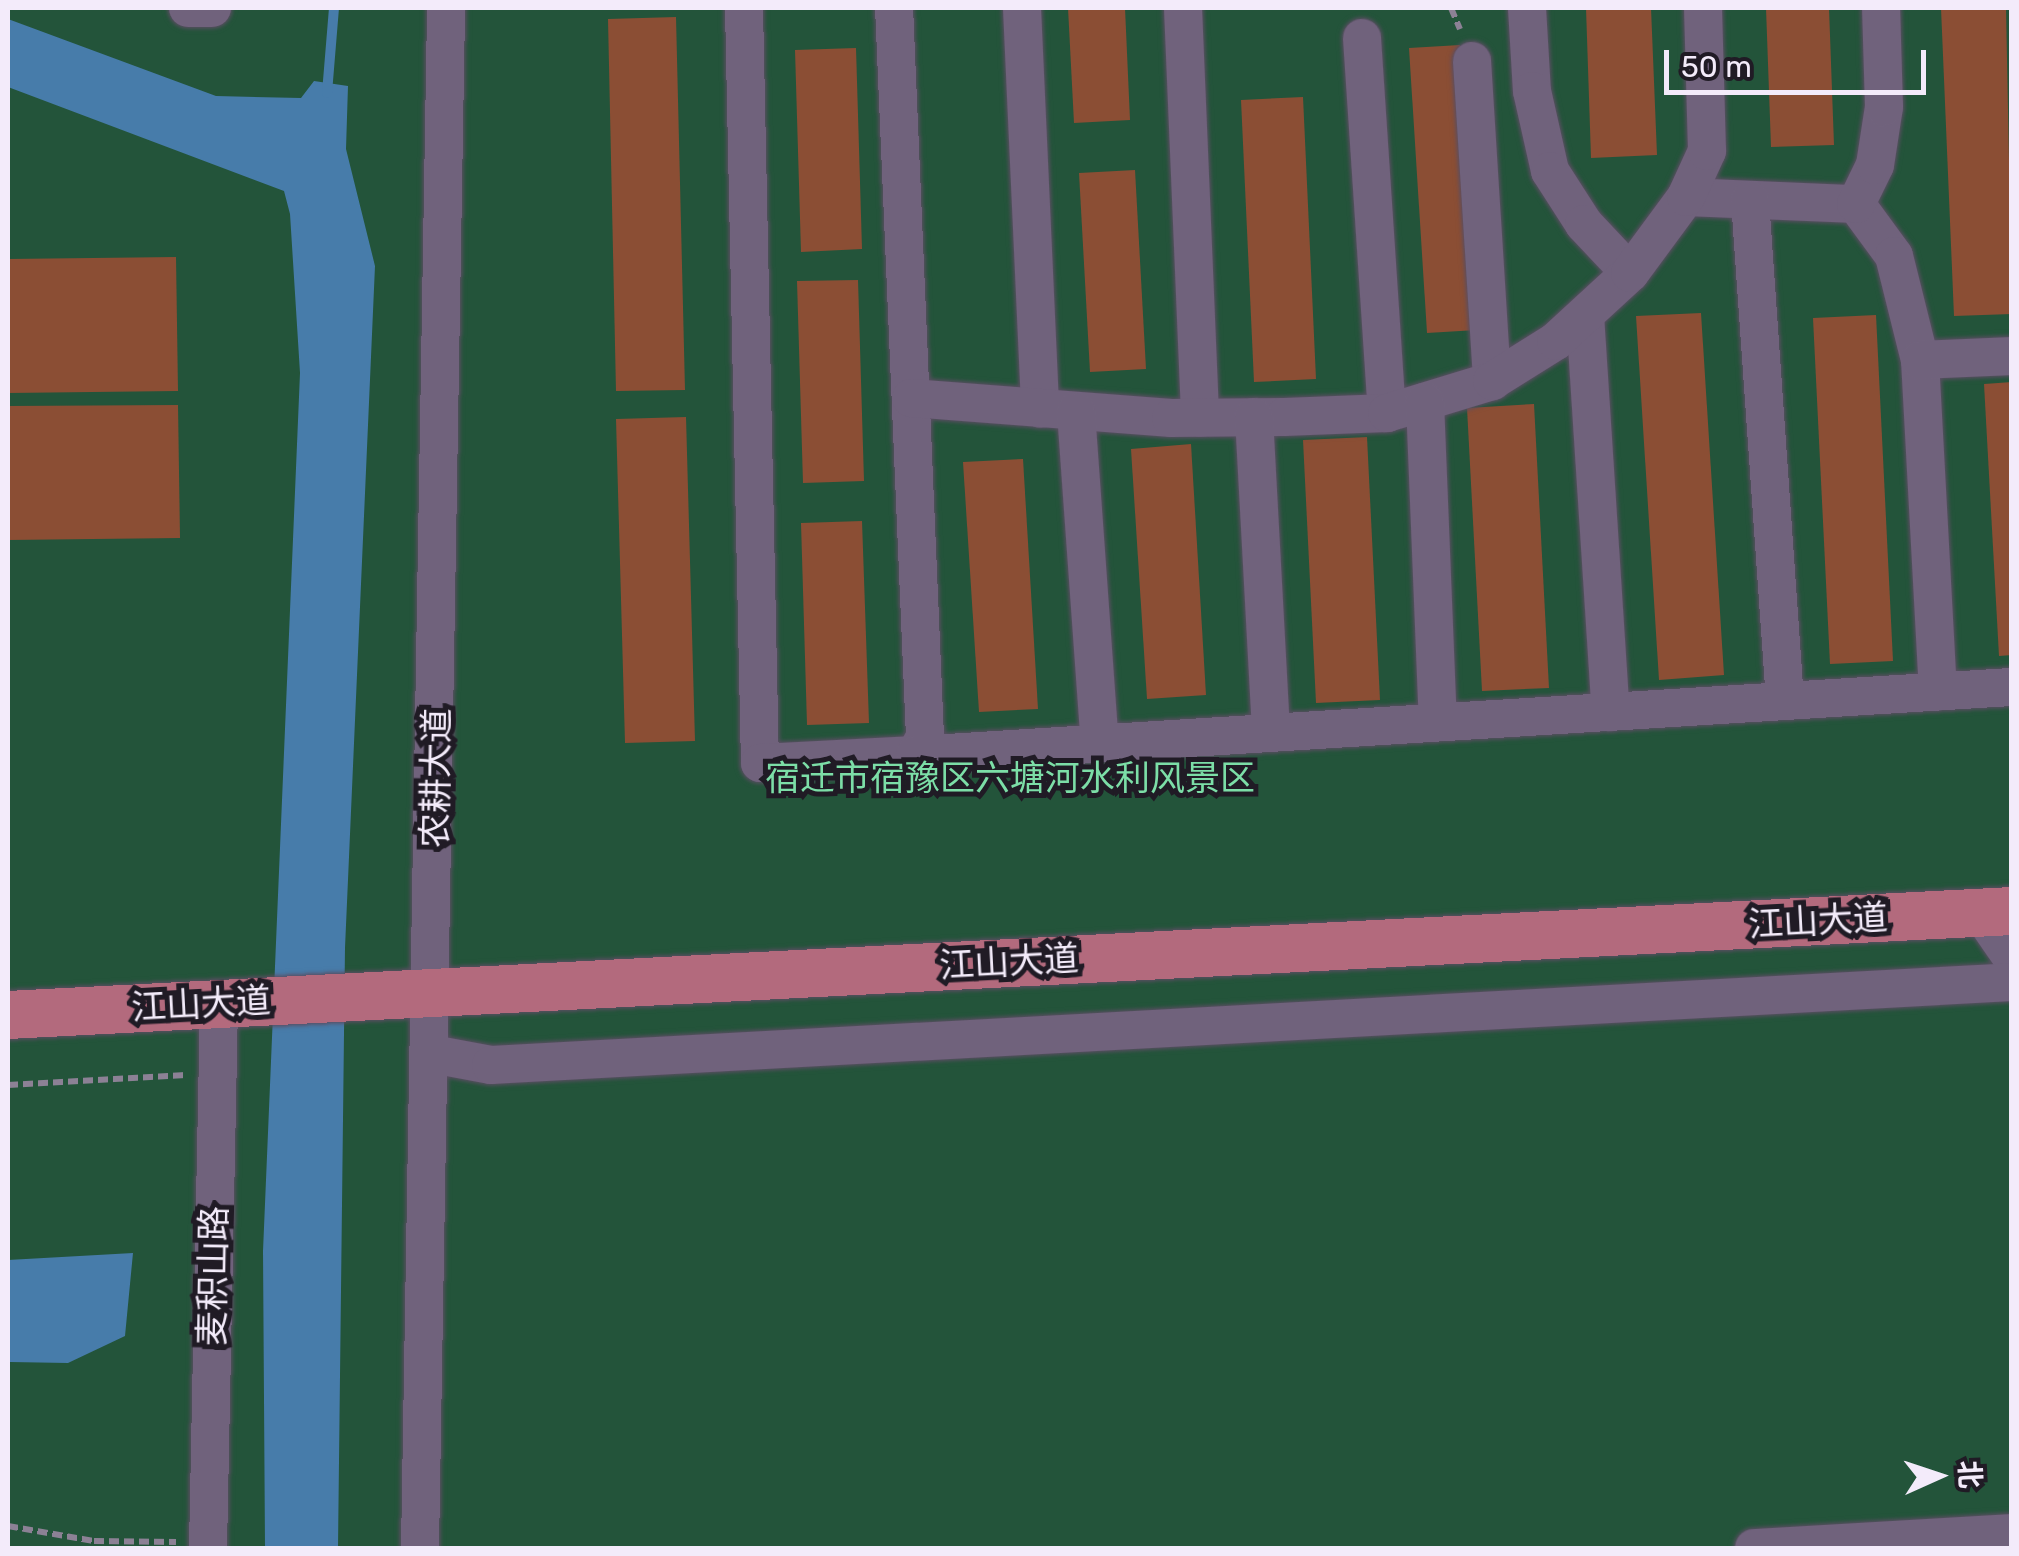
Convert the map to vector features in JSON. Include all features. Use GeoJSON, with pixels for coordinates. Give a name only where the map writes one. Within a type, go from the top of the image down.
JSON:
{"type":"FeatureCollection","features":[{"type":"Feature","properties":{"kind":"main road","name":"江山大道"},"geometry":{"type":"LineString","coordinates":[[8,1016],[1996,912]]}},
{"type":"Feature","properties":{"kind":"street"},"geometry":{"type":"LineString","coordinates":[[188,8],[212,8]]}},
{"type":"Feature","properties":{"kind":"street","name":"农耕大道"},"geometry":{"type":"LineString","coordinates":[[420,1548],[432,1054],[423,992],[446,8]]}},
{"type":"Feature","properties":{"kind":"street"},"geometry":{"type":"LineString","coordinates":[[744,8],[760,763],[2012,687]]}},
{"type":"Feature","properties":{"kind":"street"},"geometry":{"type":"LineString","coordinates":[[894,8],[925,737],[915,754]]}},
{"type":"Feature","properties":{"kind":"street"},"geometry":{"type":"LineString","coordinates":[[1022,8],[1058,410],[1100,743]]}},
{"type":"Feature","properties":{"kind":"street"},"geometry":{"type":"LineString","coordinates":[[1182,8],[1200,418]]}},
{"type":"Feature","properties":{"kind":"street"},"geometry":{"type":"LineString","coordinates":[[1527,8],[1532,91],[1550,171],[1584,224],[1630,273]]}},
{"type":"Feature","properties":{"kind":"street"},"geometry":{"type":"LineString","coordinates":[[910,398],[1058,410],[1254,418],[1387,413],[1492,381],[1585,315],[1630,273],[1686,197],[1707,151],[1703,8]]}},
{"type":"Feature","properties":{"kind":"street"},"geometry":{"type":"LineString","coordinates":[[1856,204],[1875,165],[1884,107],[1881,8]]}},
{"type":"Feature","properties":{"kind":"street"},"geometry":{"type":"LineString","coordinates":[[1362,38],[1387,413]]}},
{"type":"Feature","properties":{"kind":"street"},"geometry":{"type":"LineString","coordinates":[[1472,61],[1492,381]]}},
{"type":"Feature","properties":{"kind":"street"},"geometry":{"type":"LineString","coordinates":[[1686,197],[1856,204]]}},
{"type":"Feature","properties":{"kind":"street"},"geometry":{"type":"LineString","coordinates":[[1750,200],[1785,701]]}},
{"type":"Feature","properties":{"kind":"street"},"geometry":{"type":"LineString","coordinates":[[1856,204],[1894,256],[1920,360],[1938,692]]}},
{"type":"Feature","properties":{"kind":"street"},"geometry":{"type":"LineString","coordinates":[[1585,315],[1611,712]]}},
{"type":"Feature","properties":{"kind":"street"},"geometry":{"type":"LineString","coordinates":[[1920,360],[2012,356]]}},
{"type":"Feature","properties":{"kind":"street"},"geometry":{"type":"LineString","coordinates":[[1424,402],[1438,722]]}},
{"type":"Feature","properties":{"kind":"street"},"geometry":{"type":"LineString","coordinates":[[1254,418],[1271,732]]}},
{"type":"Feature","properties":{"kind":"street"},"geometry":{"type":"LineString","coordinates":[[1996,912],[2012,958]]}},
{"type":"Feature","properties":{"kind":"street"},"geometry":{"type":"LineString","coordinates":[[432,1054],[491,1065],[2012,982]]}},
{"type":"Feature","properties":{"kind":"street","name":"麦积山路"},"geometry":{"type":"LineString","coordinates":[[208,1546],[218,1073],[226,1003]]}},
{"type":"Feature","properties":{"kind":"street"},"geometry":{"type":"LineString","coordinates":[[1754,1548],[2012,1533]]}},
{"type":"Feature","properties":{"kind":"path"},"geometry":{"type":"LineString","coordinates":[[8,1086],[218,1073]]}},
{"type":"Feature","properties":{"kind":"path"},"geometry":{"type":"LineString","coordinates":[[8,1526],[94,1541],[208,1546]]}},
{"type":"Feature","properties":{"kind":"green space","name":"宿迁市宿豫区六塘河水利风景区"},"geometry":{"type":"Polygon","coordinates":[[[8,8],[2011,8],[2011,1548],[8,1548],[8,8]]]}},
{"type":"Feature","properties":{"kind":"water"},"geometry":{"type":"Polygon","coordinates":[[[8,19],[216,96],[301,98],[314,81],[348,86],[346,149],[375,266],[345,948],[338,1548],[265,1548],[263,1251],[300,373],[290,214],[284,191],[8,87],[8,19]]]}},
{"type":"Feature","properties":{"kind":"water"},"geometry":{"type":"Polygon","coordinates":[[[133,1253],[125,1336],[68,1363],[10,1362],[8,1379],[8,1260],[133,1253]]]}},
{"type":"Feature","properties":{"kind":"building"},"geometry":{"type":"Polygon","coordinates":[[[1068,8],[1125,8],[1130,120],[1074,123],[1068,8]]]}},
{"type":"Feature","properties":{"kind":"building"},"geometry":{"type":"Polygon","coordinates":[[[1586,8],[1651,8],[1657,155],[1591,158],[1586,8]]]}},
{"type":"Feature","properties":{"kind":"building"},"geometry":{"type":"Polygon","coordinates":[[[1766,8],[1829,8],[1834,145],[1771,147],[1766,8]]]}},
{"type":"Feature","properties":{"kind":"building"},"geometry":{"type":"Polygon","coordinates":[[[1941,8],[2006,8],[2012,314],[1954,316],[1941,8]]]}},
{"type":"Feature","properties":{"kind":"building"},"geometry":{"type":"Polygon","coordinates":[[[676,17],[685,390],[616,391],[608,19],[676,17]]]}},
{"type":"Feature","properties":{"kind":"building"},"geometry":{"type":"Polygon","coordinates":[[[1460,45],[1477,330],[1427,333],[1409,48],[1460,45]]]}},
{"type":"Feature","properties":{"kind":"building"},"geometry":{"type":"Polygon","coordinates":[[[856,48],[862,249],[801,252],[795,50],[856,48]]]}},
{"type":"Feature","properties":{"kind":"building"},"geometry":{"type":"Polygon","coordinates":[[[1303,97],[1316,379],[1254,382],[1241,100],[1303,97]]]}},
{"type":"Feature","properties":{"kind":"building"},"geometry":{"type":"Polygon","coordinates":[[[1135,170],[1146,369],[1090,372],[1079,173],[1135,170]]]}},
{"type":"Feature","properties":{"kind":"building"},"geometry":{"type":"Polygon","coordinates":[[[176,257],[178,391],[8,393],[8,259],[176,257]]]}},
{"type":"Feature","properties":{"kind":"building"},"geometry":{"type":"Polygon","coordinates":[[[858,280],[864,481],[803,483],[797,281],[858,280]]]}},
{"type":"Feature","properties":{"kind":"building"},"geometry":{"type":"Polygon","coordinates":[[[1701,313],[1724,675],[1659,680],[1636,316],[1701,313]]]}},
{"type":"Feature","properties":{"kind":"building"},"geometry":{"type":"Polygon","coordinates":[[[1876,315],[1893,661],[1830,664],[1813,318],[1876,315]]]}},
{"type":"Feature","properties":{"kind":"building"},"geometry":{"type":"Polygon","coordinates":[[[2012,382],[2012,655],[1999,656],[1984,384],[2012,382]]]}},
{"type":"Feature","properties":{"kind":"building"},"geometry":{"type":"Polygon","coordinates":[[[1534,404],[1549,688],[1482,691],[1467,408],[1534,404]]]}},
{"type":"Feature","properties":{"kind":"building"},"geometry":{"type":"Polygon","coordinates":[[[178,405],[180,538],[8,540],[8,406],[178,405]]]}},
{"type":"Feature","properties":{"kind":"building"},"geometry":{"type":"Polygon","coordinates":[[[686,417],[695,741],[625,743],[616,419],[686,417]]]}},
{"type":"Feature","properties":{"kind":"building"},"geometry":{"type":"Polygon","coordinates":[[[1367,437],[1380,700],[1316,703],[1303,440],[1367,437]]]}},
{"type":"Feature","properties":{"kind":"building"},"geometry":{"type":"Polygon","coordinates":[[[1191,444],[1206,695],[1147,699],[1131,449],[1191,444]]]}},
{"type":"Feature","properties":{"kind":"building"},"geometry":{"type":"Polygon","coordinates":[[[1023,459],[1038,709],[979,712],[963,462],[1023,459]]]}},
{"type":"Feature","properties":{"kind":"building"},"geometry":{"type":"Polygon","coordinates":[[[862,521],[869,723],[807,725],[801,523],[862,521]]]}},
{"type":"Feature","properties":{"kind":"waterway"},"geometry":{"type":"LineString","coordinates":[[327,93],[334,8]]}}]}
